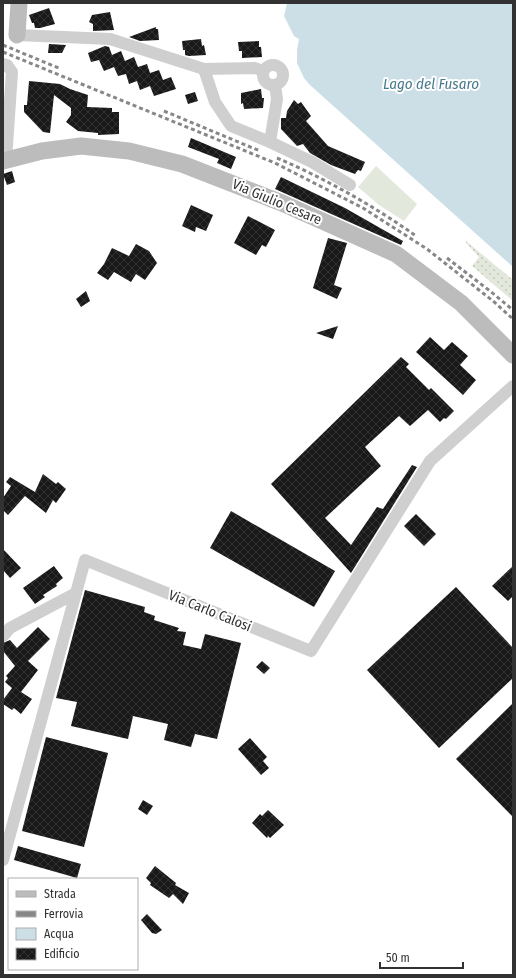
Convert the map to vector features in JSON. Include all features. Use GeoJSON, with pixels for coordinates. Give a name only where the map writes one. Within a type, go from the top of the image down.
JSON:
{"type":"FeatureCollection","features":[{"type":"Feature","properties":{"kind":"street"},"geometry":{"type":"LineString","coordinates":[[19,3],[17,35],[110,39],[204,68],[255,68],[263,71]]}},
{"type":"Feature","properties":{"kind":"street"},"geometry":{"type":"LineString","coordinates":[[4,161],[12,72],[5,64]]}},
{"type":"Feature","properties":{"kind":"street"},"geometry":{"type":"LineString","coordinates":[[268,66],[278,66],[283,74],[281,81],[275,85],[269,84],[264,80],[263,71],[268,66]]}},
{"type":"Feature","properties":{"kind":"street"},"geometry":{"type":"LineString","coordinates":[[204,68],[215,102],[231,126],[270,142],[312,162],[350,185]]}},
{"type":"Feature","properties":{"kind":"street"},"geometry":{"type":"LineString","coordinates":[[270,142],[277,99],[275,85]]}},
{"type":"Feature","properties":{"kind":"street","name":"Via Giulio Cesare"},"geometry":{"type":"LineString","coordinates":[[4,161],[42,150],[81,146],[129,151],[182,164],[282,203],[396,254],[461,303],[513,355]]}},
{"type":"Feature","properties":{"kind":"street","name":"Via Carlo Calosi"},"geometry":{"type":"LineString","coordinates":[[3,860],[85,560],[311,651],[430,461],[513,386]]}},
{"type":"Feature","properties":{"kind":"street"},"geometry":{"type":"LineString","coordinates":[[3,636],[10,628],[76,593]]}},
{"type":"Feature","properties":{"kind":"shaded area"},"geometry":{"type":"Polygon","coordinates":[[[376,166],[417,204],[404,221],[379,205],[358,187],[376,166]]]}},
{"type":"Feature","properties":{"kind":"shaded area"},"geometry":{"type":"Polygon","coordinates":[[[466,241],[513,280],[513,301],[472,266],[479,257],[466,243],[466,241]]]}},
{"type":"Feature","properties":{"kind":"water","name":"Lago del Fusaro"},"geometry":{"type":"Polygon","coordinates":[[[287,3],[513,3],[513,267],[304,78],[297,63],[299,39],[294,36],[284,16],[287,3]]]}},
{"type":"Feature","properties":{"kind":"building"},"geometry":{"type":"Polygon","coordinates":[[[49,8],[55,24],[35,28],[29,15],[49,8]]]}},
{"type":"Feature","properties":{"kind":"building"},"geometry":{"type":"Polygon","coordinates":[[[110,12],[114,30],[93,31],[93,24],[89,22],[92,15],[110,12]]]}},
{"type":"Feature","properties":{"kind":"building"},"geometry":{"type":"Polygon","coordinates":[[[156,27],[156,29],[158,29],[159,40],[140,41],[129,37],[156,27]]]}},
{"type":"Feature","properties":{"kind":"building"},"geometry":{"type":"Polygon","coordinates":[[[201,39],[206,55],[185,55],[182,41],[201,39]]]}},
{"type":"Feature","properties":{"kind":"building"},"geometry":{"type":"Polygon","coordinates":[[[259,41],[262,57],[242,58],[242,51],[239,51],[238,42],[259,41]]]}},
{"type":"Feature","properties":{"kind":"building"},"geometry":{"type":"Polygon","coordinates":[[[49,44],[66,45],[62,53],[48,53],[49,44]]]}},
{"type":"Feature","properties":{"kind":"building"},"geometry":{"type":"Polygon","coordinates":[[[105,46],[109,47],[112,55],[121,51],[125,61],[134,57],[138,67],[147,64],[150,73],[159,70],[163,80],[171,77],[176,89],[154,96],[150,86],[140,90],[137,81],[129,84],[126,74],[118,76],[114,67],[104,71],[99,60],[91,62],[88,53],[105,46]]]}},
{"type":"Feature","properties":{"kind":"building"},"geometry":{"type":"Polygon","coordinates":[[[29,81],[60,84],[88,95],[87,107],[112,108],[112,112],[119,112],[119,134],[98,135],[98,133],[78,131],[66,122],[71,115],[71,108],[54,95],[50,133],[43,132],[24,112],[24,105],[27,105],[29,81]]]}},
{"type":"Feature","properties":{"kind":"building"},"geometry":{"type":"Polygon","coordinates":[[[261,89],[262,98],[264,98],[263,108],[244,109],[243,103],[241,104],[241,93],[261,89]]]}},
{"type":"Feature","properties":{"kind":"building"},"geometry":{"type":"Polygon","coordinates":[[[195,92],[198,101],[188,104],[185,95],[195,92]]]}},
{"type":"Feature","properties":{"kind":"building"},"geometry":{"type":"Polygon","coordinates":[[[294,100],[298,104],[301,102],[311,116],[306,121],[328,146],[365,162],[361,171],[358,170],[355,174],[331,165],[310,153],[303,144],[297,146],[281,129],[281,118],[286,118],[287,111],[294,100]]]}},
{"type":"Feature","properties":{"kind":"building"},"geometry":{"type":"Polygon","coordinates":[[[191,138],[236,157],[231,169],[217,163],[219,159],[188,147],[191,138]]]}},
{"type":"Feature","properties":{"kind":"building"},"geometry":{"type":"Polygon","coordinates":[[[12,171],[15,182],[7,185],[3,174],[12,171]]]}},
{"type":"Feature","properties":{"kind":"building"},"geometry":{"type":"Polygon","coordinates":[[[281,177],[345,208],[403,241],[401,245],[275,189],[281,177]]]}},
{"type":"Feature","properties":{"kind":"building"},"geometry":{"type":"Polygon","coordinates":[[[191,205],[213,215],[206,231],[196,227],[195,232],[182,226],[191,205]]]}},
{"type":"Feature","properties":{"kind":"building"},"geometry":{"type":"Polygon","coordinates":[[[248,216],[275,230],[266,247],[262,245],[256,255],[234,243],[248,216]]]}},
{"type":"Feature","properties":{"kind":"building"},"geometry":{"type":"Polygon","coordinates":[[[328,238],[347,243],[334,285],[342,288],[337,299],[313,288],[328,238]]]}},
{"type":"Feature","properties":{"kind":"building"},"geometry":{"type":"Polygon","coordinates":[[[136,244],[149,251],[157,263],[145,280],[136,274],[131,282],[114,272],[108,280],[97,273],[104,264],[112,248],[129,256],[136,244]]]}},
{"type":"Feature","properties":{"kind":"building"},"geometry":{"type":"Polygon","coordinates":[[[86,291],[90,301],[81,307],[76,299],[86,291]]]}},
{"type":"Feature","properties":{"kind":"building"},"geometry":{"type":"Polygon","coordinates":[[[338,326],[333,339],[316,333],[338,326]]]}},
{"type":"Feature","properties":{"kind":"building"},"geometry":{"type":"Polygon","coordinates":[[[430,337],[444,350],[452,342],[468,356],[460,365],[476,380],[463,395],[416,352],[430,337]]]}},
{"type":"Feature","properties":{"kind":"building"},"geometry":{"type":"Polygon","coordinates":[[[401,357],[409,364],[406,367],[429,390],[431,388],[454,411],[446,419],[444,418],[440,422],[428,410],[410,426],[399,416],[365,447],[381,466],[325,518],[351,545],[377,507],[383,509],[412,465],[417,467],[351,573],[271,484],[401,357]]]}},
{"type":"Feature","properties":{"kind":"building"},"geometry":{"type":"Polygon","coordinates":[[[43,474],[56,484],[58,482],[66,489],[56,503],[53,500],[46,513],[25,496],[8,515],[3,510],[3,498],[11,486],[6,482],[10,477],[35,492],[43,474]]]}},
{"type":"Feature","properties":{"kind":"building"},"geometry":{"type":"Polygon","coordinates":[[[231,511],[335,571],[314,607],[210,548],[231,511]]]}},
{"type":"Feature","properties":{"kind":"building"},"geometry":{"type":"Polygon","coordinates":[[[416,514],[436,534],[424,546],[404,526],[416,514]]]}},
{"type":"Feature","properties":{"kind":"building"},"geometry":{"type":"Polygon","coordinates":[[[3,549],[21,568],[10,578],[3,570],[3,549]]]}},
{"type":"Feature","properties":{"kind":"building"},"geometry":{"type":"Polygon","coordinates":[[[54,566],[63,578],[56,584],[57,586],[43,595],[45,597],[35,604],[23,588],[54,566]]]}},
{"type":"Feature","properties":{"kind":"building"},"geometry":{"type":"Polygon","coordinates":[[[513,566],[513,596],[508,601],[492,586],[513,566]]]}},
{"type":"Feature","properties":{"kind":"building"},"geometry":{"type":"Polygon","coordinates":[[[456,587],[513,648],[513,678],[439,748],[367,670],[456,587]]]}},
{"type":"Feature","properties":{"kind":"building"},"geometry":{"type":"Polygon","coordinates":[[[85,590],[145,607],[144,612],[155,616],[154,620],[179,628],[177,631],[186,632],[183,645],[201,649],[205,634],[241,643],[217,739],[195,734],[191,747],[164,740],[168,724],[133,716],[128,739],[71,726],[77,702],[56,698],[85,590]]]}},
{"type":"Feature","properties":{"kind":"building"},"geometry":{"type":"Polygon","coordinates":[[[38,627],[50,639],[28,661],[38,670],[21,692],[32,699],[21,714],[14,708],[12,710],[3,704],[3,700],[12,688],[5,682],[8,678],[6,676],[15,666],[3,651],[3,643],[10,640],[17,648],[38,627]]]}},
{"type":"Feature","properties":{"kind":"building"},"geometry":{"type":"Polygon","coordinates":[[[262,661],[270,668],[264,674],[256,667],[262,661]]]}},
{"type":"Feature","properties":{"kind":"building"},"geometry":{"type":"Polygon","coordinates":[[[513,703],[513,817],[456,759],[513,703]]]}},
{"type":"Feature","properties":{"kind":"building"},"geometry":{"type":"Polygon","coordinates":[[[46,737],[108,753],[84,847],[22,831],[46,737]]]}},
{"type":"Feature","properties":{"kind":"building"},"geometry":{"type":"Polygon","coordinates":[[[250,738],[267,757],[263,761],[269,768],[261,775],[238,749],[250,738]]]}},
{"type":"Feature","properties":{"kind":"building"},"geometry":{"type":"Polygon","coordinates":[[[143,800],[153,806],[147,815],[138,809],[143,800]]]}},
{"type":"Feature","properties":{"kind":"building"},"geometry":{"type":"Polygon","coordinates":[[[268,810],[284,825],[270,838],[268,836],[267,838],[252,823],[260,814],[262,816],[268,810]]]}},
{"type":"Feature","properties":{"kind":"building"},"geometry":{"type":"Polygon","coordinates":[[[18,846],[81,864],[77,878],[14,860],[18,846]]]}},
{"type":"Feature","properties":{"kind":"building"},"geometry":{"type":"Polygon","coordinates":[[[155,866],[176,883],[175,885],[189,893],[183,904],[173,894],[169,898],[150,885],[151,883],[146,878],[155,866]]]}},
{"type":"Feature","properties":{"kind":"building"},"geometry":{"type":"Polygon","coordinates":[[[147,914],[162,930],[156,934],[152,933],[141,920],[147,914]]]}},
{"type":"Feature","properties":{"kind":"railway"},"geometry":{"type":"LineString","coordinates":[[3,45],[61,69]]}},
{"type":"Feature","properties":{"kind":"railway"},"geometry":{"type":"LineString","coordinates":[[3,52],[275,163],[363,208],[427,249],[493,301],[513,319]]}},
{"type":"Feature","properties":{"kind":"railway"},"geometry":{"type":"LineString","coordinates":[[164,111],[260,151]]}},
{"type":"Feature","properties":{"kind":"railway"},"geometry":{"type":"LineString","coordinates":[[277,158],[313,174],[348,193],[416,236]]}},
{"type":"Feature","properties":{"kind":"railway"},"geometry":{"type":"LineString","coordinates":[[447,258],[513,310]]}}]}
